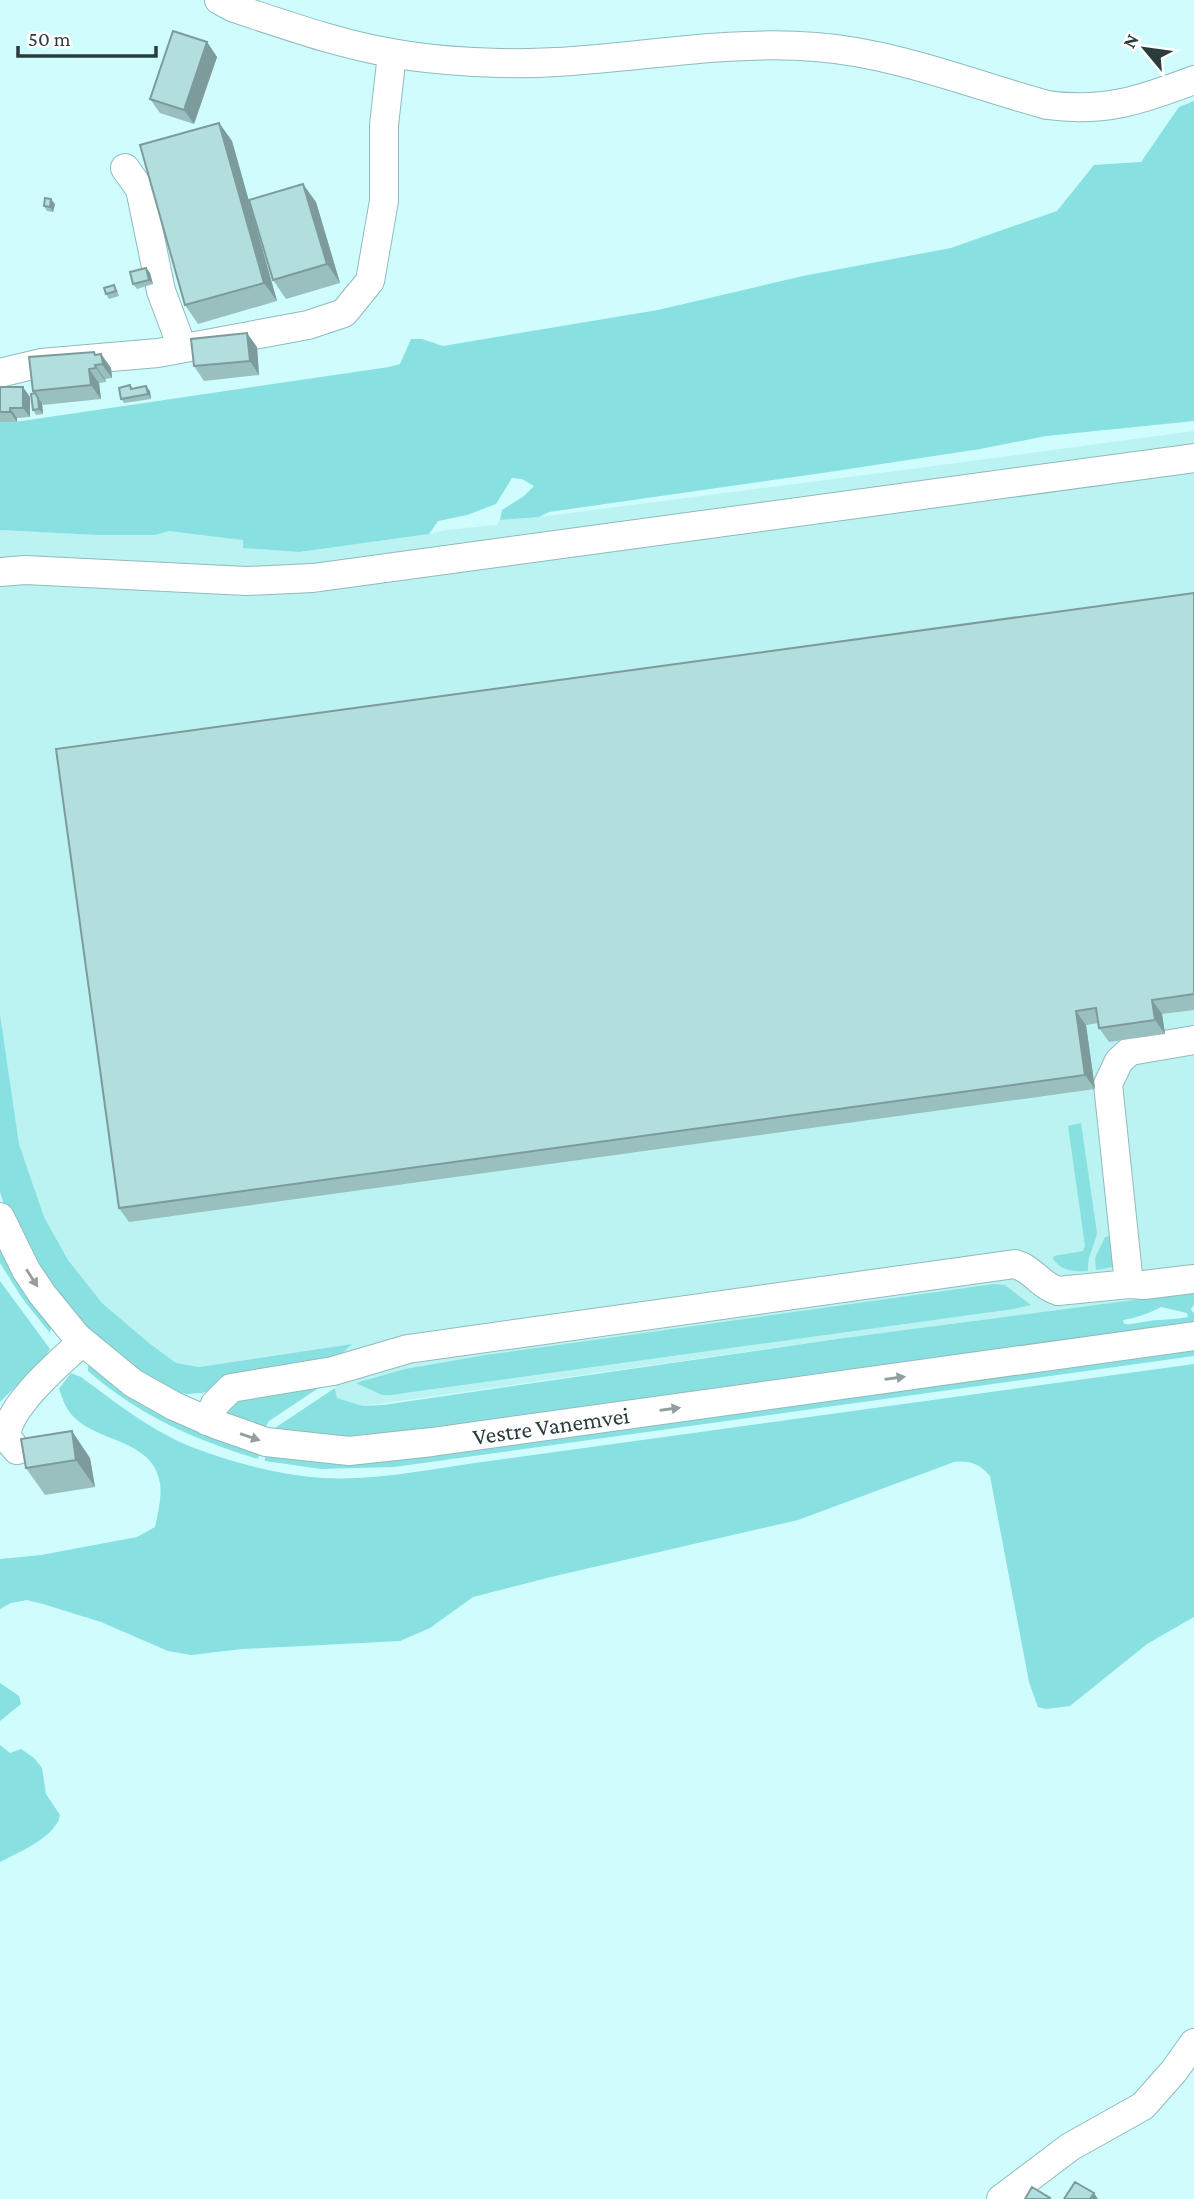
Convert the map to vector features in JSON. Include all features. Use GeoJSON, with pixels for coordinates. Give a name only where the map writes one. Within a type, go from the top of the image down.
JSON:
{"type":"FeatureCollection","features":[{"type":"Feature","properties":{"kind":"street"},"geometry":{"type":"LineString","coordinates":[[219,0],[234,8],[277,22],[392,54],[459,61],[555,62],[727,47],[817,47],[881,57],[1047,106],[1069,108],[1101,108],[1145,98],[1194,80]]}},
{"type":"Feature","properties":{"kind":"street"},"geometry":{"type":"LineString","coordinates":[[0,373],[41,363],[158,353],[182,346],[309,325],[344,313],[370,281],[384,201],[384,125],[392,54]]}},
{"type":"Feature","properties":{"kind":"street"},"geometry":{"type":"LineString","coordinates":[[125,168],[140,189],[161,290],[182,346]]}},
{"type":"Feature","properties":{"kind":"street"},"geometry":{"type":"LineString","coordinates":[[0,572],[24,570],[246,581],[313,578],[1194,458]]}},
{"type":"Feature","properties":{"kind":"street"},"geometry":{"type":"LineString","coordinates":[[1129,1284],[1108,1084],[1119,1061],[1130,1051],[1194,1040]]}},
{"type":"Feature","properties":{"kind":"street","name":"Vestre Vanemvei"},"geometry":{"type":"LineString","coordinates":[[0,1217],[26,1270],[42,1294],[82,1342],[133,1383],[207,1421],[266,1442],[349,1451],[1194,1336]]}},
{"type":"Feature","properties":{"kind":"street"},"geometry":{"type":"LineString","coordinates":[[207,1421],[215,1404],[231,1388],[332,1371],[408,1349],[1015,1264],[1033,1272],[1050,1288],[1058,1291],[1194,1279]]}},
{"type":"Feature","properties":{"kind":"street"},"geometry":{"type":"LineString","coordinates":[[17,1450],[6,1437],[10,1420],[42,1381],[82,1342]]}},
{"type":"Feature","properties":{"kind":"street"},"geometry":{"type":"LineString","coordinates":[[1001,2199],[1070,2147],[1143,2106],[1194,2043]]}},
{"type":"Feature","properties":{"kind":"shaded area"},"geometry":{"type":"Polygon","coordinates":[[[1194,101],[1194,421],[1046,436],[980,449],[549,512],[539,517],[500,520],[502,510],[534,486],[522,479],[512,478],[496,504],[467,515],[438,521],[429,534],[299,552],[243,548],[243,540],[169,531],[155,535],[97,535],[0,530],[0,422],[389,367],[400,364],[411,339],[422,339],[443,346],[658,310],[803,276],[951,248],[1057,211],[1094,165],[1141,162],[1179,107],[1194,101]]]}},
{"type":"Feature","properties":{"kind":"shaded area"},"geometry":{"type":"Polygon","coordinates":[[[1194,431],[1194,1292],[363,1406],[337,1398],[330,1357],[351,1344],[199,1367],[176,1363],[102,1303],[68,1260],[44,1217],[19,1144],[0,1014],[0,530],[97,535],[194,532],[243,540],[243,548],[299,552],[497,525],[500,520],[1194,431]]]}},
{"type":"Feature","properties":{"kind":"shaded area"},"geometry":{"type":"Polygon","coordinates":[[[0,1014],[19,1144],[44,1217],[68,1260],[102,1303],[176,1363],[199,1367],[352,1344],[341,1354],[202,1393],[187,1394],[170,1391],[110,1354],[42,1277],[4,1205],[0,1192],[0,1014]]]}},
{"type":"Feature","properties":{"kind":"shaded area"},"geometry":{"type":"Polygon","coordinates":[[[1081,1123],[1097,1233],[1088,1271],[1068,1270],[1053,1259],[1054,1256],[1083,1251],[1085,1246],[1068,1126],[1081,1123]]]}},
{"type":"Feature","properties":{"kind":"shaded area"},"geometry":{"type":"Polygon","coordinates":[[[1115,1235],[1119,1266],[1096,1270],[1095,1258],[1105,1237],[1115,1235]]]}},
{"type":"Feature","properties":{"kind":"shaded area"},"geometry":{"type":"Polygon","coordinates":[[[0,1245],[51,1328],[50,1333],[22,1298],[0,1263],[0,1245]]]}},
{"type":"Feature","properties":{"kind":"shaded area"},"geometry":{"type":"Polygon","coordinates":[[[0,1281],[50,1349],[0,1402],[0,1281]]]}},
{"type":"Feature","properties":{"kind":"shaded area"},"geometry":{"type":"Polygon","coordinates":[[[994,1284],[1005,1285],[1031,1305],[390,1395],[382,1395],[356,1383],[405,1369],[486,1355],[994,1284]]]}},
{"type":"Feature","properties":{"kind":"shaded area"},"geometry":{"type":"Polygon","coordinates":[[[1194,1292],[1194,1305],[1191,1309],[1194,1326],[343,1440],[272,1430],[335,1388],[337,1398],[363,1406],[383,1405],[844,1338],[1194,1292]],[[1161,1307],[1123,1320],[1124,1324],[1133,1324],[1188,1317],[1187,1313],[1161,1307]]]}},
{"type":"Feature","properties":{"kind":"shaded area"},"geometry":{"type":"Polygon","coordinates":[[[1194,1347],[1194,1356],[394,1467],[321,1469],[265,1461],[265,1456],[1194,1347]]]}},
{"type":"Feature","properties":{"kind":"shaded area"},"geometry":{"type":"Polygon","coordinates":[[[1194,1364],[1194,1617],[1147,1644],[1070,1706],[1046,1709],[1038,1707],[1029,1682],[990,1476],[982,1468],[965,1462],[954,1462],[798,1520],[473,1597],[430,1628],[400,1641],[242,1649],[191,1655],[168,1651],[101,1622],[27,1600],[11,1603],[0,1609],[0,1559],[41,1555],[137,1537],[155,1527],[160,1483],[155,1468],[147,1457],[135,1449],[94,1431],[71,1414],[59,1389],[71,1373],[81,1377],[149,1425],[194,1448],[274,1471],[323,1478],[363,1478],[1194,1364]]]}},
{"type":"Feature","properties":{"kind":"shaded area"},"geometry":{"type":"Polygon","coordinates":[[[88,1366],[260,1451],[258,1459],[190,1434],[147,1413],[107,1387],[88,1371],[88,1366]]]}},
{"type":"Feature","properties":{"kind":"shaded area"},"geometry":{"type":"Polygon","coordinates":[[[326,1383],[269,1421],[263,1431],[230,1419],[228,1413],[233,1400],[326,1383]]]}},
{"type":"Feature","properties":{"kind":"shaded area"},"geometry":{"type":"Polygon","coordinates":[[[0,1683],[19,1696],[21,1704],[0,1721],[0,1683]]]}},
{"type":"Feature","properties":{"kind":"shaded area"},"geometry":{"type":"Polygon","coordinates":[[[0,1745],[10,1753],[21,1749],[34,1758],[42,1768],[46,1794],[60,1815],[52,1830],[44,1837],[0,1862],[0,1745]]]}},
{"type":"Feature","properties":{"kind":"building"},"geometry":{"type":"Polygon","coordinates":[[[173,31],[207,42],[184,110],[150,99],[173,31]]]}},
{"type":"Feature","properties":{"kind":"building"},"geometry":{"type":"Polygon","coordinates":[[[219,123],[264,283],[185,305],[140,145],[219,123]]]}},
{"type":"Feature","properties":{"kind":"building"},"geometry":{"type":"Polygon","coordinates":[[[303,184],[327,264],[273,280],[249,200],[303,184]]]}},
{"type":"Feature","properties":{"kind":"building"},"geometry":{"type":"Polygon","coordinates":[[[45,198],[51,199],[50,207],[44,206],[45,198]]]}},
{"type":"Feature","properties":{"kind":"building"},"geometry":{"type":"Polygon","coordinates":[[[146,268],[149,280],[133,284],[130,272],[146,268]]]}},
{"type":"Feature","properties":{"kind":"building"},"geometry":{"type":"Polygon","coordinates":[[[114,285],[116,291],[106,294],[104,288],[114,285]]]}},
{"type":"Feature","properties":{"kind":"building"},"geometry":{"type":"Polygon","coordinates":[[[247,333],[250,361],[194,366],[191,339],[247,333]]]}},
{"type":"Feature","properties":{"kind":"building"},"geometry":{"type":"Polygon","coordinates":[[[94,352],[95,355],[101,354],[103,364],[89,369],[91,385],[33,391],[29,357],[94,352]]]}},
{"type":"Feature","properties":{"kind":"building"},"geometry":{"type":"Polygon","coordinates":[[[130,385],[131,389],[146,386],[148,394],[121,399],[119,388],[130,385]]]}},
{"type":"Feature","properties":{"kind":"building"},"geometry":{"type":"Polygon","coordinates":[[[0,387],[23,387],[23,408],[10,408],[10,412],[0,412],[0,387]]]}},
{"type":"Feature","properties":{"kind":"building"},"geometry":{"type":"Polygon","coordinates":[[[35,393],[39,409],[33,410],[31,394],[35,393]]]}},
{"type":"Feature","properties":{"kind":"building"},"geometry":{"type":"Polygon","coordinates":[[[1194,593],[1194,994],[1152,1000],[1155,1020],[1099,1028],[1096,1008],[1076,1011],[1085,1075],[119,1208],[56,749],[1194,593]]]}},
{"type":"Feature","properties":{"kind":"building"},"geometry":{"type":"Polygon","coordinates":[[[72,1431],[76,1460],[26,1468],[21,1439],[72,1431]]]}},
{"type":"Feature","properties":{"kind":"building"},"geometry":{"type":"Polygon","coordinates":[[[1075,2182],[1094,2193],[1090,2199],[1064,2199],[1075,2182]]]}},
{"type":"Feature","properties":{"kind":"building"},"geometry":{"type":"Polygon","coordinates":[[[1032,2187],[1050,2198],[1025,2199],[1032,2187]]]}}]}
